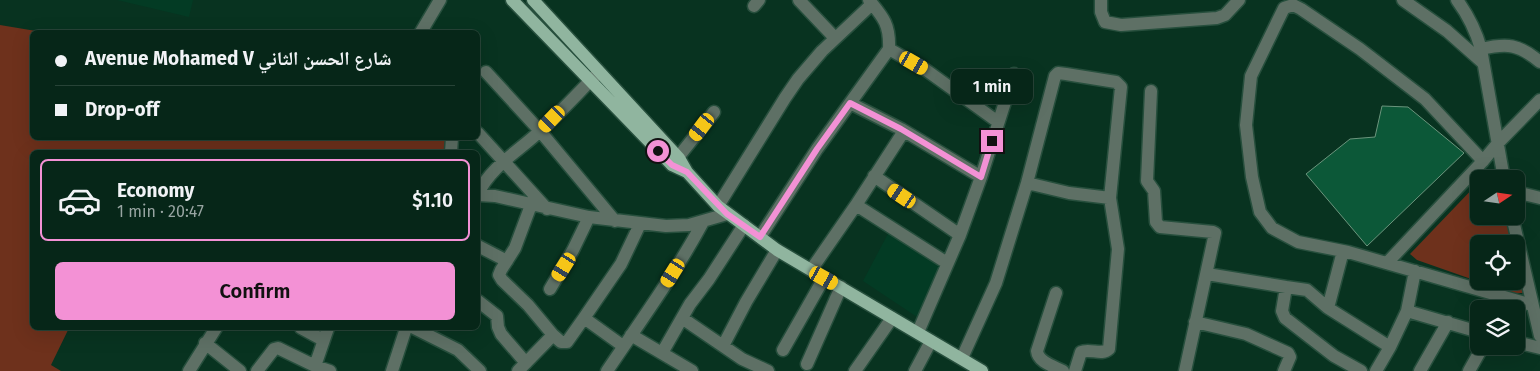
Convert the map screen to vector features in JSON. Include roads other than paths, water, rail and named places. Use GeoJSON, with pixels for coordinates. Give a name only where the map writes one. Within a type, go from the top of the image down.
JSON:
{"type":"FeatureCollection","features":[{"type":"Feature","properties":{"kind":"main road"},"geometry":{"type":"LineString","coordinates":[[513,0],[595,76]]}},
{"type":"Feature","properties":{"kind":"main road"},"geometry":{"type":"LineString","coordinates":[[533,0],[595,76],[722,210],[777,250],[918,332],[966,364],[982,371]]}},
{"type":"Feature","properties":{"kind":"street"},"geometry":{"type":"LineString","coordinates":[[423,30],[440,0]]}},
{"type":"Feature","properties":{"kind":"street"},"geometry":{"type":"LineString","coordinates":[[799,0],[835,38]]}},
{"type":"Feature","properties":{"kind":"street"},"geometry":{"type":"LineString","coordinates":[[1101,0],[1101,12],[1105,22],[1121,25],[1211,19],[1224,15],[1228,5],[1239,0]]}},
{"type":"Feature","properties":{"kind":"street"},"geometry":{"type":"LineString","coordinates":[[1457,0],[1477,34],[1502,170]]}},
{"type":"Feature","properties":{"kind":"street"},"geometry":{"type":"LineString","coordinates":[[1408,1],[1482,55]]}},
{"type":"Feature","properties":{"kind":"street"},"geometry":{"type":"LineString","coordinates":[[480,195],[495,196],[547,209],[615,221],[666,226],[703,222],[722,210],[785,98],[798,79],[870,2],[885,21],[889,30],[889,49],[817,149],[760,237]]}},
{"type":"Feature","properties":{"kind":"street"},"geometry":{"type":"LineString","coordinates":[[1483,161],[1425,99],[1360,48],[1301,9],[1292,5],[1284,8],[1251,76],[1246,125],[1252,177],[1260,212],[1272,228],[1298,242],[1343,251],[1532,305]]}},
{"type":"Feature","properties":{"kind":"street"},"geometry":{"type":"LineString","coordinates":[[1482,55],[1504,45],[1514,46],[1525,50],[1540,62]]}},
{"type":"Feature","properties":{"kind":"street"},"geometry":{"type":"LineString","coordinates":[[889,49],[926,70],[998,122]]}},
{"type":"Feature","properties":{"kind":"street"},"geometry":{"type":"LineString","coordinates":[[486,72],[540,132],[615,221]]}},
{"type":"Feature","properties":{"kind":"street"},"geometry":{"type":"LineString","coordinates":[[966,364],[996,283],[1027,183],[1055,76],[1058,73],[1116,82],[1121,87],[1110,198],[1118,249],[1109,350],[1105,352],[1086,350],[1081,352],[1075,371]]}},
{"type":"Feature","properties":{"kind":"street"},"geometry":{"type":"LineString","coordinates":[[918,332],[960,235],[1014,74]]}},
{"type":"Feature","properties":{"kind":"street"},"geometry":{"type":"LineString","coordinates":[[480,191],[485,180],[504,161],[540,132],[595,76]]}},
{"type":"Feature","properties":{"kind":"street"},"geometry":{"type":"LineString","coordinates":[[1151,91],[1147,182],[1154,192],[1156,222],[1160,226],[1215,233],[1185,371]]}},
{"type":"Feature","properties":{"kind":"street"},"geometry":{"type":"LineString","coordinates":[[1387,264],[1540,100]]}},
{"type":"Feature","properties":{"kind":"street"},"geometry":{"type":"LineString","coordinates":[[850,103],[904,131],[981,177]]}},
{"type":"Feature","properties":{"kind":"street"},"geometry":{"type":"LineString","coordinates":[[675,162],[714,112]]}},
{"type":"Feature","properties":{"kind":"street"},"geometry":{"type":"LineString","coordinates":[[811,270],[904,131]]}},
{"type":"Feature","properties":{"kind":"street"},"geometry":{"type":"LineString","coordinates":[[480,135],[547,209]]}},
{"type":"Feature","properties":{"kind":"street"},"geometry":{"type":"LineString","coordinates":[[874,176],[960,235]]}},
{"type":"Feature","properties":{"kind":"street"},"geometry":{"type":"LineString","coordinates":[[1027,183],[1069,193],[1110,198]]}},
{"type":"Feature","properties":{"kind":"street"},"geometry":{"type":"LineString","coordinates":[[1525,194],[1540,198]]}},
{"type":"Feature","properties":{"kind":"street"},"geometry":{"type":"LineString","coordinates":[[531,205],[519,238],[499,272],[502,280],[528,305],[561,342],[567,342],[584,318],[620,264],[640,224]]}},
{"type":"Feature","properties":{"kind":"street"},"geometry":{"type":"LineString","coordinates":[[856,205],[948,262]]}},
{"type":"Feature","properties":{"kind":"street"},"geometry":{"type":"LineString","coordinates":[[550,289],[574,250],[589,217]]}},
{"type":"Feature","properties":{"kind":"street"},"geometry":{"type":"LineString","coordinates":[[608,371],[657,298],[703,222]]}},
{"type":"Feature","properties":{"kind":"street"},"geometry":{"type":"LineString","coordinates":[[662,353],[690,304],[709,280],[744,225]]}},
{"type":"Feature","properties":{"kind":"street"},"geometry":{"type":"LineString","coordinates":[[1514,225],[1540,336]]}},
{"type":"Feature","properties":{"kind":"street"},"geometry":{"type":"LineString","coordinates":[[480,247],[507,261]]}},
{"type":"Feature","properties":{"kind":"street"},"geometry":{"type":"LineString","coordinates":[[723,346],[777,250]]}},
{"type":"Feature","properties":{"kind":"street"},"geometry":{"type":"LineString","coordinates":[[1328,308],[1343,251]]}},
{"type":"Feature","properties":{"kind":"street"},"geometry":{"type":"LineString","coordinates":[[1376,371],[1407,311],[1415,272]]}},
{"type":"Feature","properties":{"kind":"street"},"geometry":{"type":"LineString","coordinates":[[1207,274],[1307,290],[1328,308],[1390,347]]}},
{"type":"Feature","properties":{"kind":"street"},"geometry":{"type":"LineString","coordinates":[[783,350],[824,278]]}},
{"type":"Feature","properties":{"kind":"street"},"geometry":{"type":"LineString","coordinates":[[807,364],[841,287]]}},
{"type":"Feature","properties":{"kind":"street"},"geometry":{"type":"LineString","coordinates":[[1286,287],[1282,311],[1285,318],[1334,356],[1361,371]]}},
{"type":"Feature","properties":{"kind":"street"},"geometry":{"type":"LineString","coordinates":[[1056,293],[1037,351],[1042,360],[1063,371]]}},
{"type":"Feature","properties":{"kind":"street"},"geometry":{"type":"LineString","coordinates":[[480,304],[496,316],[501,334],[522,367],[553,335]]}},
{"type":"Feature","properties":{"kind":"street"},"geometry":{"type":"LineString","coordinates":[[1407,311],[1470,329]]}},
{"type":"Feature","properties":{"kind":"street"},"geometry":{"type":"LineString","coordinates":[[584,318],[623,346]]}},
{"type":"Feature","properties":{"kind":"street"},"geometry":{"type":"LineString","coordinates":[[682,318],[742,358],[768,371]]}},
{"type":"Feature","properties":{"kind":"street"},"geometry":{"type":"LineString","coordinates":[[855,371],[892,318]]}},
{"type":"Feature","properties":{"kind":"street"},"geometry":{"type":"LineString","coordinates":[[1195,322],[1246,334],[1288,353],[1290,358],[1284,371]]}},
{"type":"Feature","properties":{"kind":"street"},"geometry":{"type":"LineString","coordinates":[[1420,371],[1448,322]]}},
{"type":"Feature","properties":{"kind":"street"},"geometry":{"type":"LineString","coordinates":[[189,371],[215,330]]}},
{"type":"Feature","properties":{"kind":"street"},"geometry":{"type":"LineString","coordinates":[[305,330],[323,340]]}},
{"type":"Feature","properties":{"kind":"street"},"geometry":{"type":"LineString","coordinates":[[315,366],[327,330]]}},
{"type":"Feature","properties":{"kind":"street"},"geometry":{"type":"LineString","coordinates":[[392,371],[408,330]]}},
{"type":"Feature","properties":{"kind":"street"},"geometry":{"type":"LineString","coordinates":[[410,330],[458,350],[480,371]]}},
{"type":"Feature","properties":{"kind":"street"},"geometry":{"type":"LineString","coordinates":[[631,335],[692,371]]}},
{"type":"Feature","properties":{"kind":"street"},"geometry":{"type":"LineString","coordinates":[[915,371],[931,341]]}},
{"type":"Feature","properties":{"kind":"street"},"geometry":{"type":"LineString","coordinates":[[205,344],[240,371]]}},
{"type":"Feature","properties":{"kind":"street"},"geometry":{"type":"LineString","coordinates":[[1525,344],[1540,348]]}},
{"type":"Feature","properties":{"kind":"street"},"geometry":{"type":"LineString","coordinates":[[257,371],[274,349],[278,348],[330,371]]}},
{"type":"Feature","properties":{"kind":"street"},"geometry":{"type":"LineString","coordinates":[[1469,371],[1477,355]]}}]}
